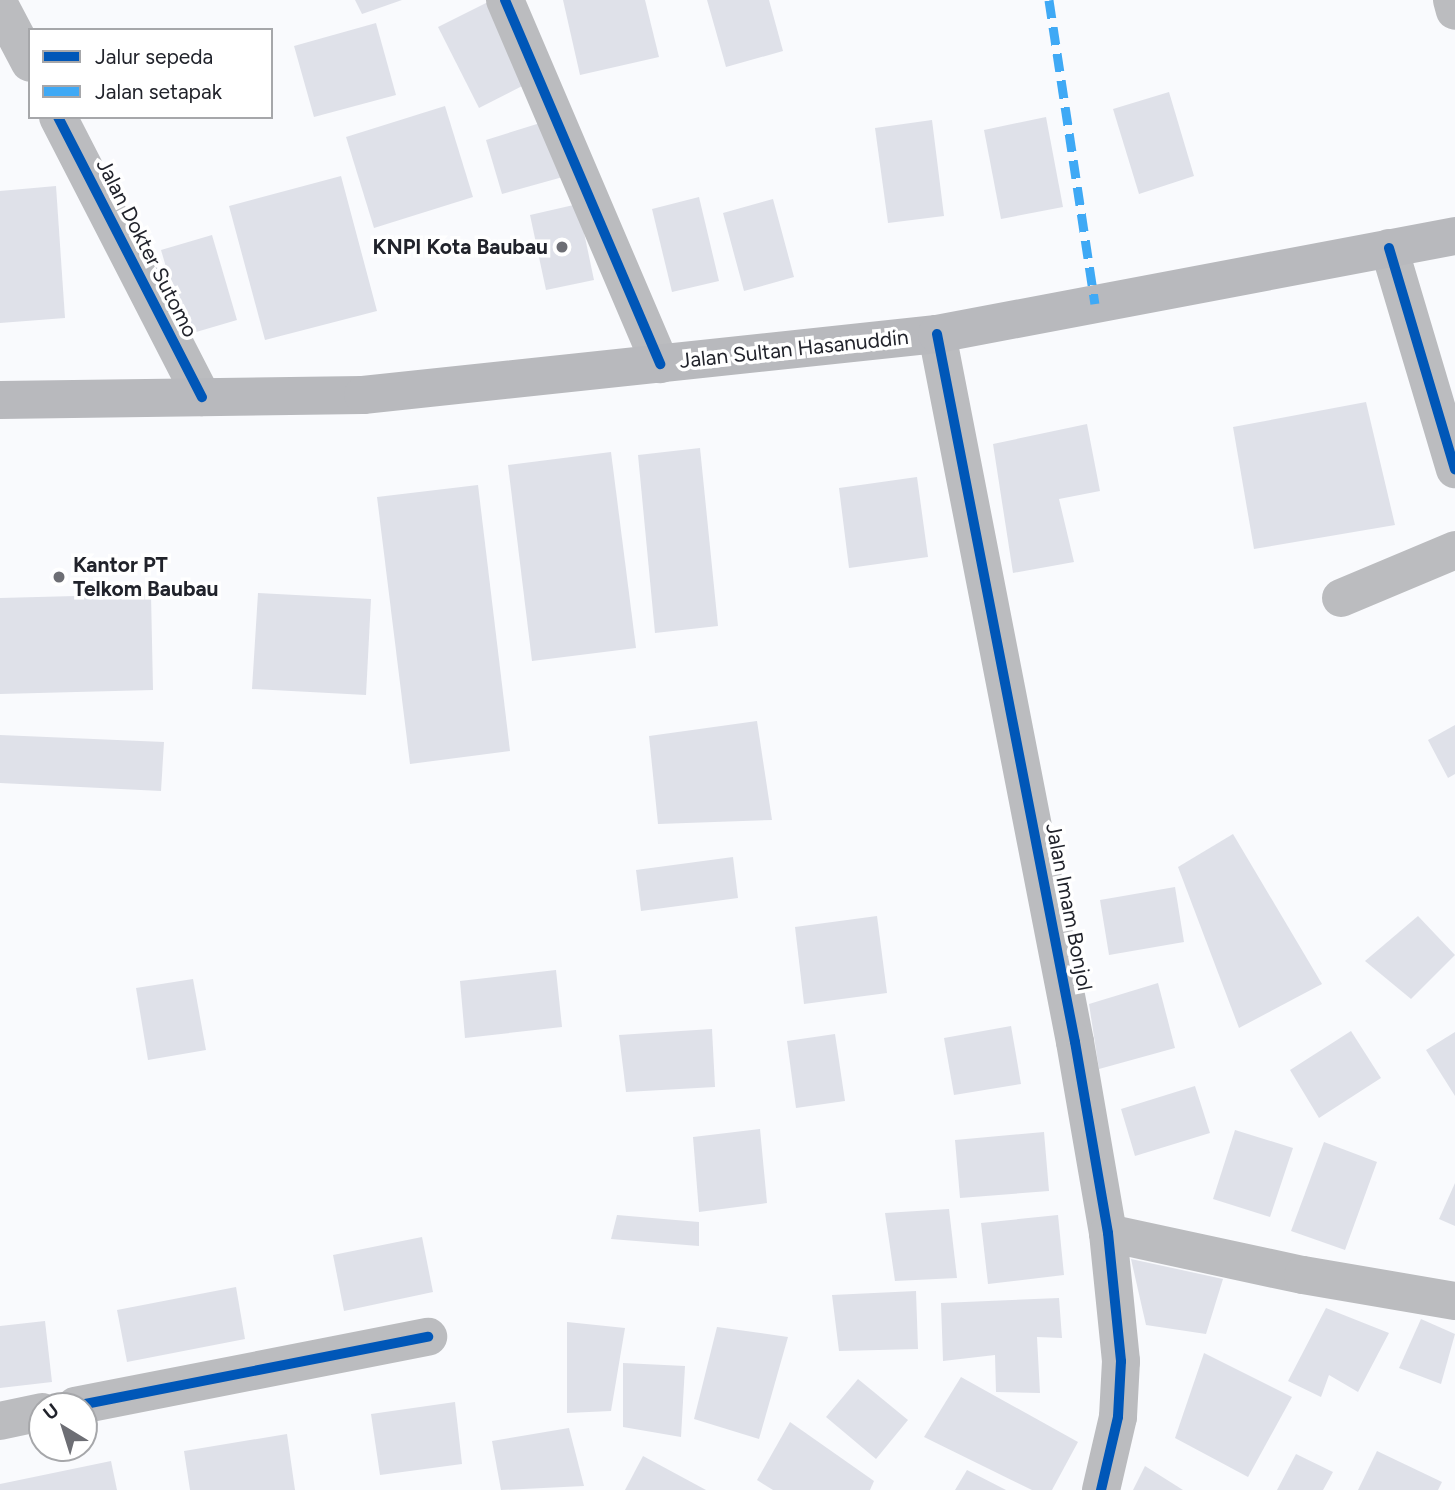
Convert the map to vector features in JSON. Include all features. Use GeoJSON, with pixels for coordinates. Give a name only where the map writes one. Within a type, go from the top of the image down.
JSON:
{"type":"FeatureCollection","features":[{"type":"Feature","properties":{"kind":"highway","name":"Jalan Sultan Hasanuddin"},"geometry":{"type":"LineString","coordinates":[[0,400],[363,395],[937,334],[1455,236]]}},
{"type":"Feature","properties":{"kind":"street"},"geometry":{"type":"LineString","coordinates":[[505,0],[660,364]]}},
{"type":"Feature","properties":{"kind":"street"},"geometry":{"type":"LineString","coordinates":[[1452,0],[1455,10]]}},
{"type":"Feature","properties":{"kind":"street"},"geometry":{"type":"LineString","coordinates":[[0,6],[28,59]]}},
{"type":"Feature","properties":{"kind":"street","name":"Jalan Dokter Sutomo"},"geometry":{"type":"LineString","coordinates":[[59,119],[202,397]]}},
{"type":"Feature","properties":{"kind":"street"},"geometry":{"type":"LineString","coordinates":[[1389,248],[1455,469]]}},
{"type":"Feature","properties":{"kind":"street","name":"Jalan Imam Bonjol"},"geometry":{"type":"LineString","coordinates":[[937,334],[1075,1042],[1108,1233],[1121,1361],[1118,1417],[1101,1490]]}},
{"type":"Feature","properties":{"kind":"street"},"geometry":{"type":"LineString","coordinates":[[1341,598],[1455,550]]}},
{"type":"Feature","properties":{"kind":"street"},"geometry":{"type":"LineString","coordinates":[[1108,1233],[1303,1275],[1455,1301]]}},
{"type":"Feature","properties":{"kind":"street"},"geometry":{"type":"LineString","coordinates":[[98,1402],[428,1337]]}},
{"type":"Feature","properties":{"kind":"street"},"geometry":{"type":"LineString","coordinates":[[0,1420],[28,1415]]}},
{"type":"Feature","properties":{"kind":"building"},"geometry":{"type":"Polygon","coordinates":[[[355,0],[402,0],[362,14],[355,0]]]}},
{"type":"Feature","properties":{"kind":"building"},"geometry":{"type":"Polygon","coordinates":[[[563,0],[645,0],[659,57],[580,75],[563,0]]]}},
{"type":"Feature","properties":{"kind":"building"},"geometry":{"type":"Polygon","coordinates":[[[707,0],[769,0],[783,51],[726,67],[707,0]]]}},
{"type":"Feature","properties":{"kind":"building"},"geometry":{"type":"Polygon","coordinates":[[[488,2],[528,83],[479,108],[438,27],[488,2]]]}},
{"type":"Feature","properties":{"kind":"building"},"geometry":{"type":"Polygon","coordinates":[[[376,23],[396,95],[314,117],[294,46],[376,23]]]}},
{"type":"Feature","properties":{"kind":"building"},"geometry":{"type":"Polygon","coordinates":[[[1169,92],[1194,176],[1139,194],[1113,109],[1169,92]]]}},
{"type":"Feature","properties":{"kind":"building"},"geometry":{"type":"Polygon","coordinates":[[[445,106],[473,197],[374,228],[346,137],[445,106]]]}},
{"type":"Feature","properties":{"kind":"building"},"geometry":{"type":"Polygon","coordinates":[[[1046,117],[1063,207],[1001,219],[984,130],[1046,117]]]}},
{"type":"Feature","properties":{"kind":"building"},"geometry":{"type":"Polygon","coordinates":[[[553,119],[570,175],[502,194],[486,140],[553,119]]]}},
{"type":"Feature","properties":{"kind":"building"},"geometry":{"type":"Polygon","coordinates":[[[932,120],[944,216],[888,223],[875,128],[932,120]]]}},
{"type":"Feature","properties":{"kind":"building"},"geometry":{"type":"Polygon","coordinates":[[[341,176],[377,311],[265,340],[229,206],[341,176]]]}},
{"type":"Feature","properties":{"kind":"building"},"geometry":{"type":"Polygon","coordinates":[[[56,186],[65,318],[0,323],[0,191],[56,186]]]}},
{"type":"Feature","properties":{"kind":"building"},"geometry":{"type":"Polygon","coordinates":[[[699,197],[719,281],[672,292],[652,209],[699,197]]]}},
{"type":"Feature","properties":{"kind":"building"},"geometry":{"type":"Polygon","coordinates":[[[773,199],[794,277],[744,291],[723,213],[773,199]]]}},
{"type":"Feature","properties":{"kind":"building","name":"KNPI Kota Baubau"},"geometry":{"type":"Polygon","coordinates":[[[578,204],[594,280],[546,290],[530,215],[578,204]]]}},
{"type":"Feature","properties":{"kind":"building"},"geometry":{"type":"Polygon","coordinates":[[[212,235],[237,320],[186,335],[161,250],[212,235]]]}},
{"type":"Feature","properties":{"kind":"building"},"geometry":{"type":"Polygon","coordinates":[[[1366,402],[1395,525],[1254,549],[1233,427],[1366,402]]]}},
{"type":"Feature","properties":{"kind":"building"},"geometry":{"type":"Polygon","coordinates":[[[1087,424],[1100,491],[1059,499],[1074,562],[1013,573],[993,444],[1087,424]]]}},
{"type":"Feature","properties":{"kind":"building"},"geometry":{"type":"Polygon","coordinates":[[[700,448],[718,626],[655,633],[638,455],[700,448]]]}},
{"type":"Feature","properties":{"kind":"building"},"geometry":{"type":"Polygon","coordinates":[[[611,452],[636,648],[532,661],[508,465],[611,452]]]}},
{"type":"Feature","properties":{"kind":"building"},"geometry":{"type":"Polygon","coordinates":[[[917,477],[928,557],[849,568],[839,488],[917,477]]]}},
{"type":"Feature","properties":{"kind":"building"},"geometry":{"type":"Polygon","coordinates":[[[478,485],[510,751],[410,764],[377,497],[478,485]]]}},
{"type":"Feature","properties":{"kind":"building"},"geometry":{"type":"Polygon","coordinates":[[[258,593],[371,599],[366,695],[252,689],[258,593]]]}},
{"type":"Feature","properties":{"kind":"building"},"geometry":{"type":"Polygon","coordinates":[[[151,594],[153,690],[0,694],[0,598],[151,594]]]}},
{"type":"Feature","properties":{"kind":"building"},"geometry":{"type":"Polygon","coordinates":[[[757,721],[772,820],[658,824],[649,736],[757,721]]]}},
{"type":"Feature","properties":{"kind":"building"},"geometry":{"type":"Polygon","coordinates":[[[1455,725],[1455,774],[1448,778],[1428,740],[1455,725]]]}},
{"type":"Feature","properties":{"kind":"building"},"geometry":{"type":"Polygon","coordinates":[[[0,735],[164,742],[161,791],[0,783],[0,735]]]}},
{"type":"Feature","properties":{"kind":"building"},"geometry":{"type":"Polygon","coordinates":[[[1233,834],[1322,984],[1239,1028],[1178,867],[1233,834]]]}},
{"type":"Feature","properties":{"kind":"building"},"geometry":{"type":"Polygon","coordinates":[[[733,857],[738,898],[641,911],[636,870],[733,857]]]}},
{"type":"Feature","properties":{"kind":"building"},"geometry":{"type":"Polygon","coordinates":[[[1175,887],[1184,942],[1109,955],[1100,900],[1175,887]]]}},
{"type":"Feature","properties":{"kind":"building"},"geometry":{"type":"Polygon","coordinates":[[[877,916],[887,993],[804,1004],[795,927],[877,916]]]}},
{"type":"Feature","properties":{"kind":"building"},"geometry":{"type":"Polygon","coordinates":[[[1418,916],[1455,955],[1411,999],[1365,961],[1418,916]]]}},
{"type":"Feature","properties":{"kind":"building"},"geometry":{"type":"Polygon","coordinates":[[[556,970],[562,1027],[465,1038],[460,981],[556,970]]]}},
{"type":"Feature","properties":{"kind":"building"},"geometry":{"type":"Polygon","coordinates":[[[193,979],[206,1050],[148,1060],[136,988],[193,979]]]}},
{"type":"Feature","properties":{"kind":"building"},"geometry":{"type":"Polygon","coordinates":[[[1158,983],[1175,1048],[1099,1069],[1089,1004],[1158,983]]]}},
{"type":"Feature","properties":{"kind":"building"},"geometry":{"type":"Polygon","coordinates":[[[1011,1026],[1021,1084],[954,1095],[944,1038],[1011,1026]]]}},
{"type":"Feature","properties":{"kind":"building"},"geometry":{"type":"Polygon","coordinates":[[[712,1029],[715,1087],[626,1092],[619,1035],[712,1029]]]}},
{"type":"Feature","properties":{"kind":"building"},"geometry":{"type":"Polygon","coordinates":[[[1351,1031],[1381,1078],[1319,1118],[1290,1070],[1351,1031]]]}},
{"type":"Feature","properties":{"kind":"building"},"geometry":{"type":"Polygon","coordinates":[[[1455,1032],[1455,1096],[1426,1050],[1455,1032]]]}},
{"type":"Feature","properties":{"kind":"building"},"geometry":{"type":"Polygon","coordinates":[[[835,1034],[845,1101],[796,1108],[787,1041],[835,1034]]]}},
{"type":"Feature","properties":{"kind":"building"},"geometry":{"type":"Polygon","coordinates":[[[1195,1086],[1210,1133],[1135,1156],[1121,1109],[1195,1086]]]}},
{"type":"Feature","properties":{"kind":"building"},"geometry":{"type":"Polygon","coordinates":[[[760,1129],[767,1203],[699,1212],[693,1137],[760,1129]]]}},
{"type":"Feature","properties":{"kind":"building"},"geometry":{"type":"Polygon","coordinates":[[[1235,1130],[1293,1148],[1270,1217],[1213,1199],[1235,1130]]]}},
{"type":"Feature","properties":{"kind":"building"},"geometry":{"type":"Polygon","coordinates":[[[1044,1132],[1049,1191],[960,1198],[955,1140],[1044,1132]]]}},
{"type":"Feature","properties":{"kind":"building"},"geometry":{"type":"Polygon","coordinates":[[[1324,1142],[1377,1162],[1345,1250],[1291,1231],[1324,1142]]]}},
{"type":"Feature","properties":{"kind":"building"},"geometry":{"type":"Polygon","coordinates":[[[1455,1183],[1455,1226],[1439,1219],[1455,1183]]]}},
{"type":"Feature","properties":{"kind":"building"},"geometry":{"type":"Polygon","coordinates":[[[949,1209],[957,1278],[895,1281],[885,1213],[949,1209]]]}},
{"type":"Feature","properties":{"kind":"building"},"geometry":{"type":"Polygon","coordinates":[[[617,1215],[699,1222],[699,1246],[611,1239],[617,1215]]]}},
{"type":"Feature","properties":{"kind":"building"},"geometry":{"type":"Polygon","coordinates":[[[1058,1215],[1064,1275],[988,1284],[981,1223],[1058,1215]]]}},
{"type":"Feature","properties":{"kind":"building"},"geometry":{"type":"Polygon","coordinates":[[[422,1237],[433,1292],[344,1311],[333,1255],[422,1237]]]}},
{"type":"Feature","properties":{"kind":"building"},"geometry":{"type":"Polygon","coordinates":[[[1131,1259],[1223,1279],[1206,1334],[1146,1325],[1131,1259]]]}},
{"type":"Feature","properties":{"kind":"building"},"geometry":{"type":"Polygon","coordinates":[[[236,1287],[245,1339],[127,1362],[117,1310],[236,1287]]]}},
{"type":"Feature","properties":{"kind":"building"},"geometry":{"type":"Polygon","coordinates":[[[916,1291],[918,1349],[839,1351],[832,1295],[916,1291]]]}},
{"type":"Feature","properties":{"kind":"building"},"geometry":{"type":"Polygon","coordinates":[[[1059,1298],[1062,1338],[1037,1337],[1040,1393],[996,1392],[995,1355],[943,1361],[941,1303],[1059,1298]]]}},
{"type":"Feature","properties":{"kind":"building"},"geometry":{"type":"Polygon","coordinates":[[[1326,1308],[1389,1333],[1358,1392],[1329,1375],[1321,1397],[1288,1381],[1326,1308]]]}},
{"type":"Feature","properties":{"kind":"building"},"geometry":{"type":"Polygon","coordinates":[[[1421,1319],[1455,1334],[1441,1384],[1399,1368],[1421,1319]]]}},
{"type":"Feature","properties":{"kind":"building"},"geometry":{"type":"Polygon","coordinates":[[[45,1321],[52,1382],[0,1388],[0,1326],[45,1321]]]}},
{"type":"Feature","properties":{"kind":"building"},"geometry":{"type":"Polygon","coordinates":[[[567,1322],[625,1328],[611,1411],[567,1413],[567,1322]]]}},
{"type":"Feature","properties":{"kind":"building"},"geometry":{"type":"Polygon","coordinates":[[[717,1327],[788,1337],[759,1439],[694,1419],[717,1327]]]}},
{"type":"Feature","properties":{"kind":"building"},"geometry":{"type":"Polygon","coordinates":[[[1204,1353],[1292,1397],[1248,1477],[1175,1438],[1204,1353]]]}},
{"type":"Feature","properties":{"kind":"building"},"geometry":{"type":"Polygon","coordinates":[[[623,1363],[685,1366],[681,1437],[623,1427],[623,1363]]]}},
{"type":"Feature","properties":{"kind":"building"},"geometry":{"type":"Polygon","coordinates":[[[961,1377],[1078,1442],[1052,1490],[1032,1490],[924,1437],[961,1377]]]}},
{"type":"Feature","properties":{"kind":"building"},"geometry":{"type":"Polygon","coordinates":[[[858,1379],[908,1420],[876,1459],[826,1417],[858,1379]]]}},
{"type":"Feature","properties":{"kind":"building"},"geometry":{"type":"Polygon","coordinates":[[[455,1402],[462,1464],[380,1475],[371,1414],[455,1402]]]}},
{"type":"Feature","properties":{"kind":"building"},"geometry":{"type":"Polygon","coordinates":[[[790,1422],[874,1481],[870,1490],[773,1490],[757,1480],[790,1422]]]}},
{"type":"Feature","properties":{"kind":"building"},"geometry":{"type":"Polygon","coordinates":[[[569,1428],[584,1486],[501,1490],[492,1441],[569,1428]]]}},
{"type":"Feature","properties":{"kind":"building"},"geometry":{"type":"Polygon","coordinates":[[[287,1434],[295,1490],[190,1490],[184,1451],[287,1434]]]}},
{"type":"Feature","properties":{"kind":"building"},"geometry":{"type":"Polygon","coordinates":[[[1377,1451],[1442,1482],[1438,1490],[1358,1490],[1377,1451]]]}},
{"type":"Feature","properties":{"kind":"building"},"geometry":{"type":"Polygon","coordinates":[[[1296,1454],[1333,1472],[1323,1490],[1277,1490],[1296,1454]]]}},
{"type":"Feature","properties":{"kind":"building"},"geometry":{"type":"Polygon","coordinates":[[[643,1456],[706,1490],[625,1490],[643,1456]]]}},
{"type":"Feature","properties":{"kind":"building"},"geometry":{"type":"Polygon","coordinates":[[[111,1461],[117,1490],[0,1490],[0,1484],[111,1461]]]}},
{"type":"Feature","properties":{"kind":"building"},"geometry":{"type":"Polygon","coordinates":[[[1145,1466],[1183,1490],[1133,1490],[1145,1466]]]}},
{"type":"Feature","properties":{"kind":"building"},"geometry":{"type":"Polygon","coordinates":[[[967,1470],[1006,1490],[955,1490],[967,1470]]]}},
{"type":"Feature","properties":{"kind":"marked path"},"geometry":{"type":"LineString","coordinates":[[1049,0],[1095,304]]}},
{"type":"Feature","properties":{"kind":"cycle path"},"geometry":{"type":"LineString","coordinates":[[505,0],[660,364]]}},
{"type":"Feature","properties":{"kind":"cycle path"},"geometry":{"type":"LineString","coordinates":[[59,119],[202,397]]}},
{"type":"Feature","properties":{"kind":"cycle path"},"geometry":{"type":"LineString","coordinates":[[1389,248],[1455,469]]}},
{"type":"Feature","properties":{"kind":"cycle path"},"geometry":{"type":"LineString","coordinates":[[937,334],[1075,1042],[1108,1233],[1121,1361],[1118,1417],[1101,1490]]}},
{"type":"Feature","properties":{"kind":"cycle path"},"geometry":{"type":"LineString","coordinates":[[98,1402],[428,1337]]}},
{"type":"Feature","properties":{"kind":"place","name":"KNPI Kota Baubau"},"geometry":{"type":"Point","coordinates":[562,247]}},
{"type":"Feature","properties":{"kind":"place","name":"Kantor PT Telkom Baubau"},"geometry":{"type":"Point","coordinates":[59,577]}}]}
